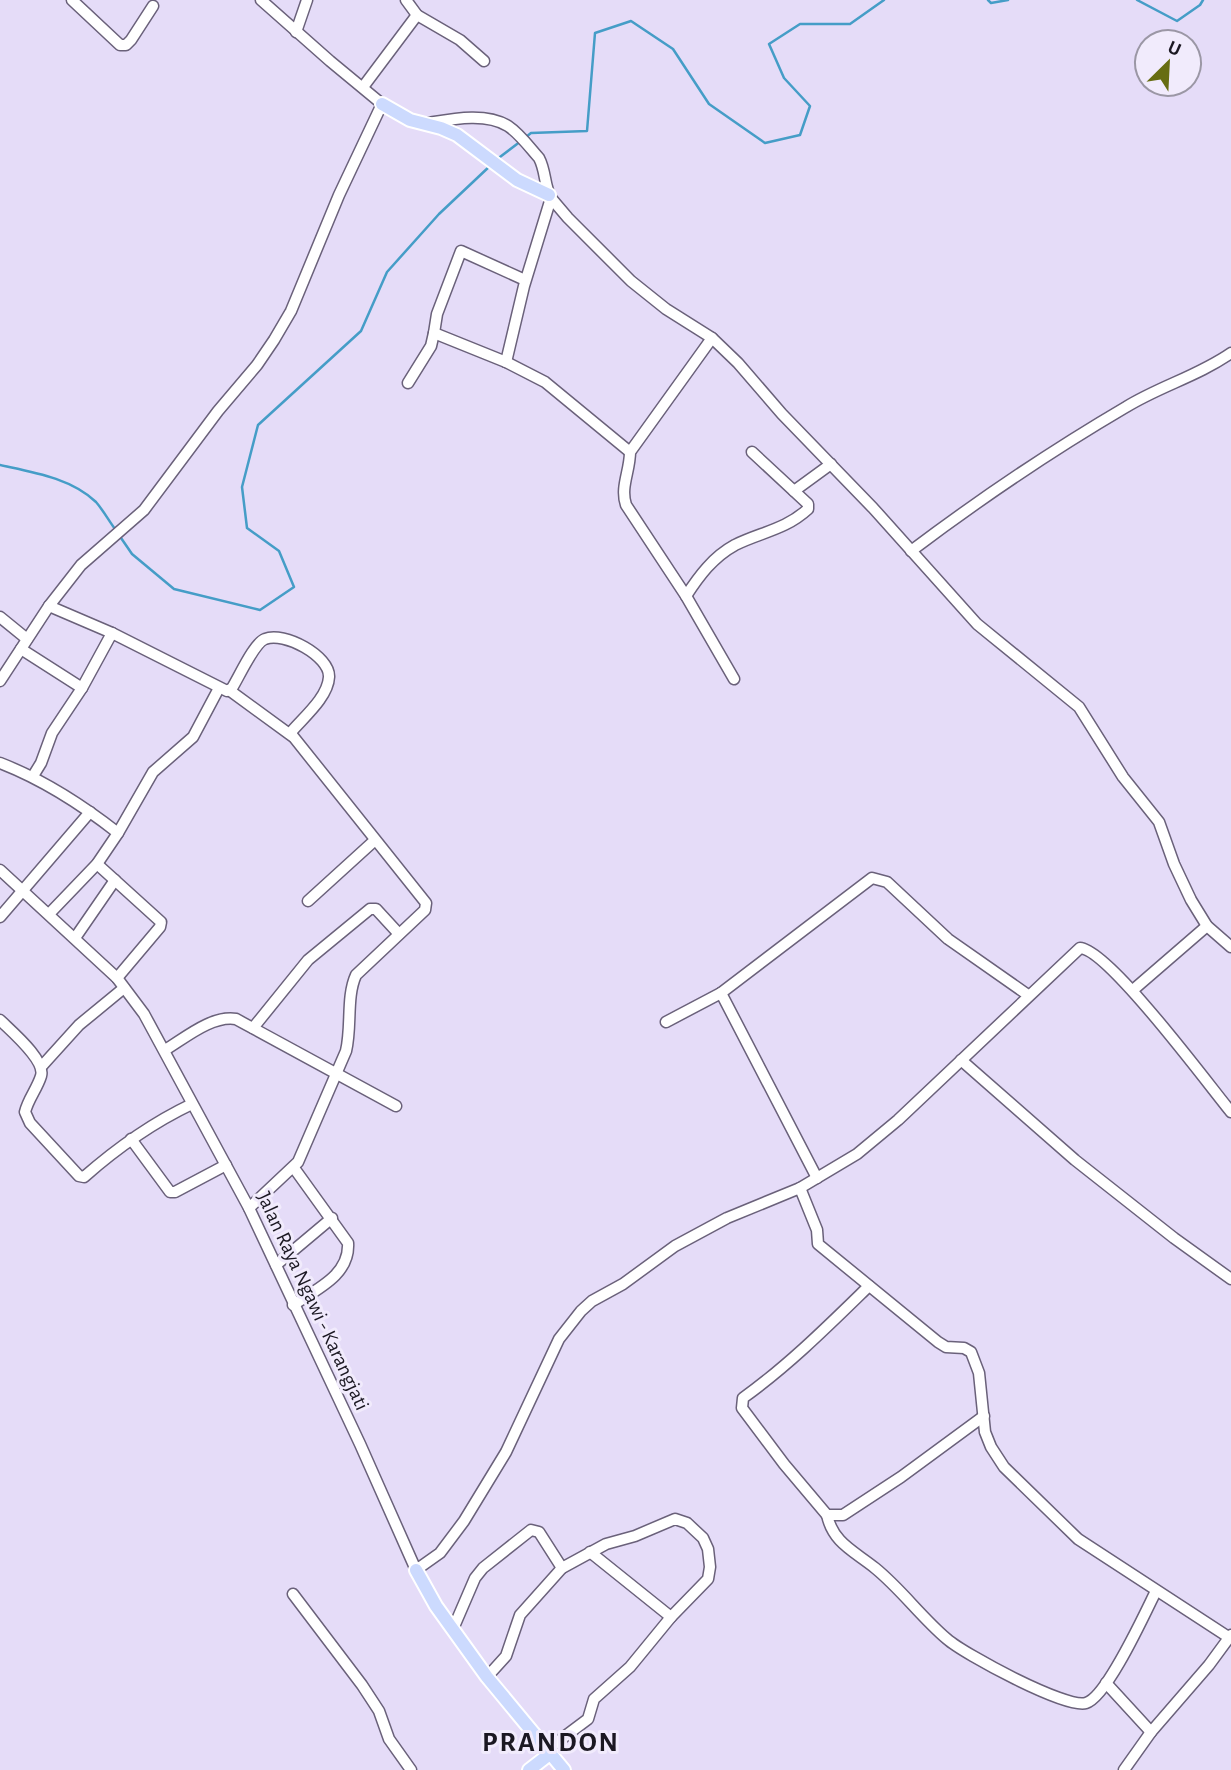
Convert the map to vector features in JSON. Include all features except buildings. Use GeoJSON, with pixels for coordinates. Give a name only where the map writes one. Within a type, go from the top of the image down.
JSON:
{"type":"FeatureCollection","features":[{"type":"Feature","properties":{"kind":"main road"},"geometry":{"type":"LineString","coordinates":[[382,104],[410,120],[441,128],[466,141],[517,180],[550,197]]}},
{"type":"Feature","properties":{"kind":"main road","name":"Jalan Raya Ngawi - Karangjati"},"geometry":{"type":"LineString","coordinates":[[416,1570],[453,1629],[488,1677],[564,1770]]}},
{"type":"Feature","properties":{"kind":"main road"},"geometry":{"type":"LineString","coordinates":[[529,1770],[549,1751]]}},
{"type":"Feature","properties":{"kind":"street"},"geometry":{"type":"LineString","coordinates":[[72,0],[121,45],[131,40],[153,6]]}},
{"type":"Feature","properties":{"kind":"street"},"geometry":{"type":"LineString","coordinates":[[0,681],[49,606],[81,565],[144,510],[274,340],[291,311],[339,195],[382,104],[261,0]]}},
{"type":"Feature","properties":{"kind":"street"},"geometry":{"type":"LineString","coordinates":[[296,32],[307,0]]}},
{"type":"Feature","properties":{"kind":"street"},"geometry":{"type":"LineString","coordinates":[[406,0],[417,15],[460,40],[484,61]]}},
{"type":"Feature","properties":{"kind":"street"},"geometry":{"type":"LineString","coordinates":[[363,87],[417,15]]}},
{"type":"Feature","properties":{"kind":"street"},"geometry":{"type":"LineString","coordinates":[[427,123],[463,118],[498,122],[509,127],[542,164],[550,197],[631,281],[666,309],[712,338],[977,624],[1079,707],[1123,776],[1160,821],[1174,864],[1207,926],[1231,947]]}},
{"type":"Feature","properties":{"kind":"street"},"geometry":{"type":"LineString","coordinates":[[506,362],[525,280],[550,197]]}},
{"type":"Feature","properties":{"kind":"street"},"geometry":{"type":"LineString","coordinates":[[408,383],[428,352],[437,314],[461,251],[525,280]]}},
{"type":"Feature","properties":{"kind":"street"},"geometry":{"type":"LineString","coordinates":[[434,333],[506,362],[545,382],[630,452]]}},
{"type":"Feature","properties":{"kind":"street"},"geometry":{"type":"LineString","coordinates":[[712,338],[630,452],[624,486],[626,505],[686,596],[734,679]]}},
{"type":"Feature","properties":{"kind":"street"},"geometry":{"type":"LineString","coordinates":[[911,551],[999,485],[1077,436],[1159,388],[1196,374],[1231,353]]}},
{"type":"Feature","properties":{"kind":"street"},"geometry":{"type":"LineString","coordinates":[[686,596],[701,574],[734,546],[777,530],[807,511],[808,504],[752,452]]}},
{"type":"Feature","properties":{"kind":"street"},"geometry":{"type":"LineString","coordinates":[[794,491],[831,464]]}},
{"type":"Feature","properties":{"kind":"street"},"geometry":{"type":"LineString","coordinates":[[49,606],[112,633],[224,689],[292,736],[426,903],[425,910],[356,975],[352,984],[349,1038],[338,1073],[294,1168],[249,1208]]}},
{"type":"Feature","properties":{"kind":"street"},"geometry":{"type":"LineString","coordinates":[[0,617],[24,644],[82,688]]}},
{"type":"Feature","properties":{"kind":"street"},"geometry":{"type":"LineString","coordinates":[[33,776],[52,733],[82,688],[112,633]]}},
{"type":"Feature","properties":{"kind":"street"},"geometry":{"type":"LineString","coordinates":[[49,914],[97,864],[153,772],[193,737],[224,689],[258,644],[265,639],[274,637],[294,642],[307,648],[326,664],[329,678],[324,691],[292,731],[292,736]]}},
{"type":"Feature","properties":{"kind":"street"},"geometry":{"type":"LineString","coordinates":[[0,763],[33,776],[118,833]]}},
{"type":"Feature","properties":{"kind":"street"},"geometry":{"type":"LineString","coordinates":[[0,917],[90,812]]}},
{"type":"Feature","properties":{"kind":"street"},"geometry":{"type":"LineString","coordinates":[[308,901],[374,841]]}},
{"type":"Feature","properties":{"kind":"street"},"geometry":{"type":"LineString","coordinates":[[97,864],[161,922],[160,927],[117,978]]}},
{"type":"Feature","properties":{"kind":"street","name":"Jalan Raya Ngawi - Karangjati"},"geometry":{"type":"LineString","coordinates":[[0,870],[117,978],[144,1014],[249,1208],[416,1570]]}},
{"type":"Feature","properties":{"kind":"street"},"geometry":{"type":"LineString","coordinates":[[666,1022],[721,993],[872,878],[887,882],[948,939],[1028,995]]}},
{"type":"Feature","properties":{"kind":"street"},"geometry":{"type":"LineString","coordinates":[[75,938],[115,880]]}},
{"type":"Feature","properties":{"kind":"street"},"geometry":{"type":"LineString","coordinates":[[253,1028],[308,960],[370,909],[376,909],[399,934]]}},
{"type":"Feature","properties":{"kind":"street"},"geometry":{"type":"LineString","coordinates":[[1133,990],[1207,926]]}},
{"type":"Feature","properties":{"kind":"street"},"geometry":{"type":"LineString","coordinates":[[416,1570],[439,1553],[464,1521],[506,1452],[559,1339],[581,1311],[592,1301],[624,1284],[666,1252],[704,1230],[800,1188],[857,1154],[898,1120],[1075,952],[1083,948],[1097,956],[1133,990],[1231,1112]]}},
{"type":"Feature","properties":{"kind":"street"},"geometry":{"type":"LineString","coordinates":[[41,1067],[79,1025],[124,988]]}},
{"type":"Feature","properties":{"kind":"street"},"geometry":{"type":"LineString","coordinates":[[721,993],[817,1178]]}},
{"type":"Feature","properties":{"kind":"street"},"geometry":{"type":"LineString","coordinates":[[165,1050],[216,1020],[236,1019],[396,1106]]}},
{"type":"Feature","properties":{"kind":"street"},"geometry":{"type":"LineString","coordinates":[[0,1020],[32,1053],[41,1067],[42,1074],[25,1112],[30,1123],[79,1176],[84,1177],[131,1139],[191,1104]]}},
{"type":"Feature","properties":{"kind":"street"},"geometry":{"type":"LineString","coordinates":[[961,1060],[1075,1160],[1231,1279]]}},
{"type":"Feature","properties":{"kind":"street"},"geometry":{"type":"LineString","coordinates":[[131,1139],[170,1192],[175,1192],[226,1165]]}},
{"type":"Feature","properties":{"kind":"street"},"geometry":{"type":"LineString","coordinates":[[293,1305],[337,1276],[348,1251],[348,1243],[332,1218],[294,1168]]}},
{"type":"Feature","properties":{"kind":"street"},"geometry":{"type":"LineString","coordinates":[[800,1188],[817,1230],[818,1244],[938,1342],[946,1347],[964,1348],[971,1352],[979,1373],[985,1432],[1004,1467],[1078,1539],[1230,1636],[1222,1650],[1151,1732],[1124,1770]]}},
{"type":"Feature","properties":{"kind":"street"},"geometry":{"type":"LineString","coordinates":[[276,1265],[332,1218]]}},
{"type":"Feature","properties":{"kind":"street"},"geometry":{"type":"LineString","coordinates":[[869,1286],[819,1336],[743,1398],[741,1403],[784,1464],[827,1515],[829,1526],[838,1541],[875,1568],[948,1641],[978,1660],[1051,1696],[1082,1703],[1094,1698],[1106,1684],[1156,1591]]}},
{"type":"Feature","properties":{"kind":"street"},"geometry":{"type":"LineString","coordinates":[[827,1515],[843,1515],[901,1477],[984,1416]]}},
{"type":"Feature","properties":{"kind":"street"},"geometry":{"type":"LineString","coordinates":[[488,1677],[506,1656],[520,1615],[562,1567],[606,1544],[675,1520],[687,1523],[703,1538],[708,1549],[709,1578],[630,1667],[594,1699],[588,1719],[549,1751]]}},
{"type":"Feature","properties":{"kind":"street"},"geometry":{"type":"LineString","coordinates":[[453,1629],[475,1578],[483,1568],[531,1530],[539,1532],[562,1567]]}},
{"type":"Feature","properties":{"kind":"street"},"geometry":{"type":"LineString","coordinates":[[590,1552],[671,1618]]}},
{"type":"Feature","properties":{"kind":"street"},"geometry":{"type":"LineString","coordinates":[[293,1594],[362,1685],[379,1711],[389,1739],[411,1770]]}},
{"type":"Feature","properties":{"kind":"street"},"geometry":{"type":"LineString","coordinates":[[1106,1684],[1151,1732]]}},
{"type":"Feature","properties":{"kind":"waterway"},"geometry":{"type":"LineString","coordinates":[[526,137],[531,133],[587,131],[595,33],[631,21],[673,49],[709,104],[765,143],[800,135],[810,106],[784,78],[769,44],[800,24],[850,24],[884,0]]}},
{"type":"Feature","properties":{"kind":"waterway"},"geometry":{"type":"LineString","coordinates":[[988,0],[991,3],[1008,0]]}},
{"type":"Feature","properties":{"kind":"waterway"},"geometry":{"type":"LineString","coordinates":[[1137,0],[1177,21],[1203,0]]}},
{"type":"Feature","properties":{"kind":"waterway"},"geometry":{"type":"LineString","coordinates":[[496,160],[521,141]]}},
{"type":"Feature","properties":{"kind":"waterway"},"geometry":{"type":"LineString","coordinates":[[119,535],[132,554],[174,589],[260,610],[294,587],[279,551],[247,528],[242,487],[258,425],[361,331],[387,272],[439,214],[491,165]]}},
{"type":"Feature","properties":{"kind":"waterway"},"geometry":{"type":"LineString","coordinates":[[0,465],[51,477],[75,487],[96,502],[115,529]]}},
{"type":"Feature","properties":{"kind":"district","name":"PRANDON"},"geometry":{"type":"Point","coordinates":[551,1743]}}]}
